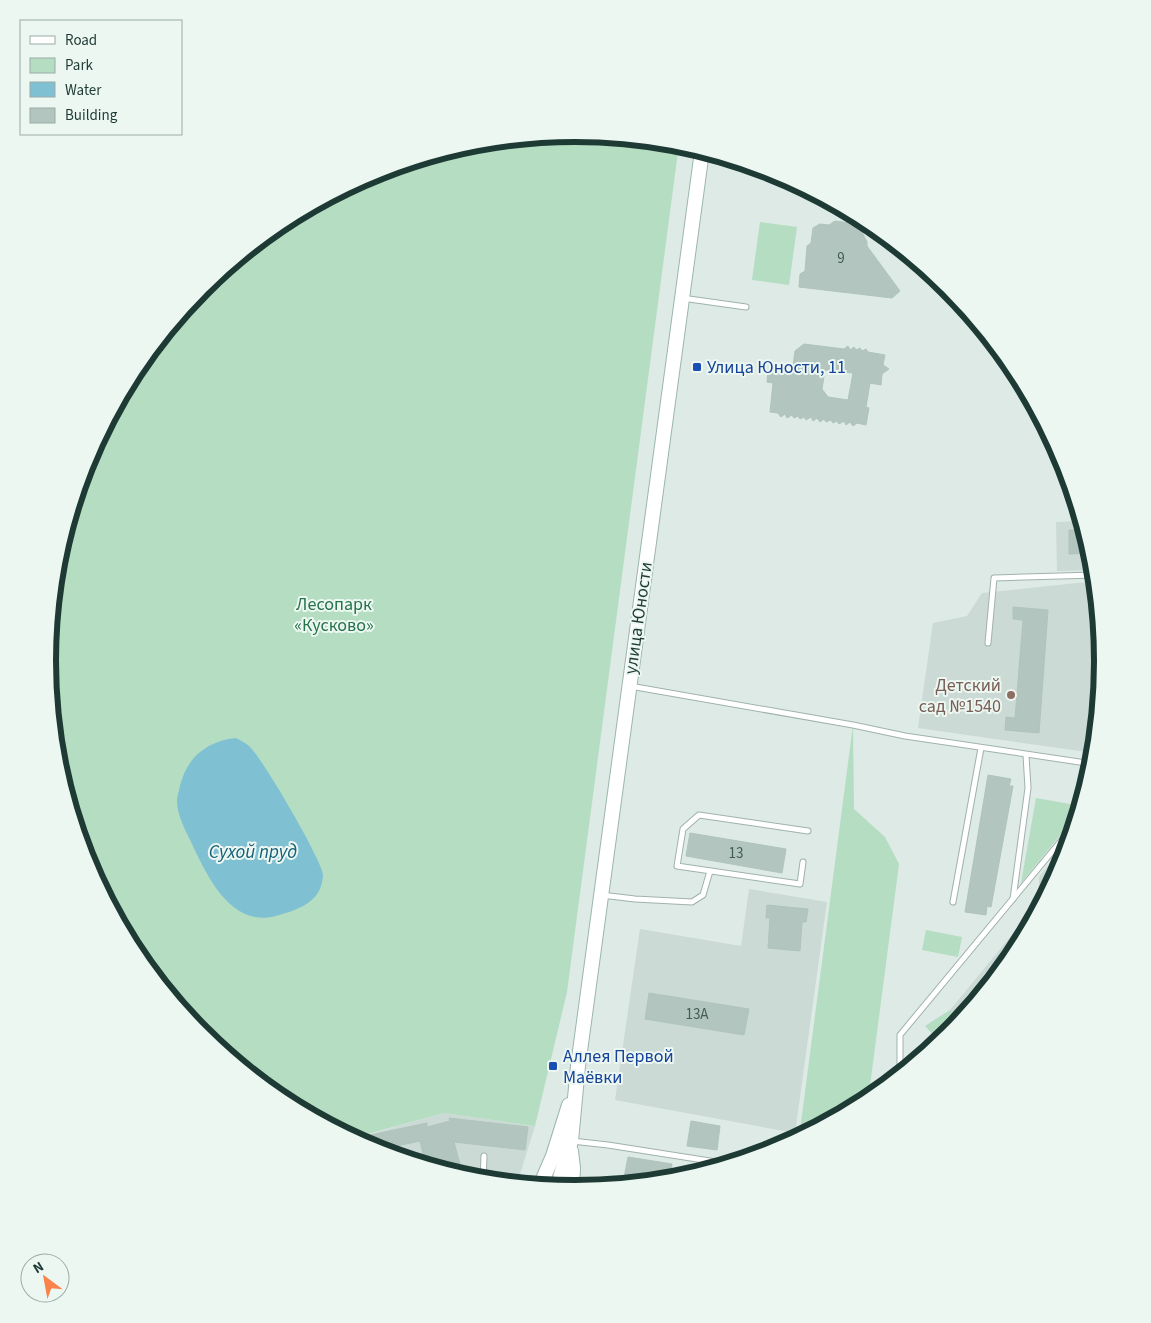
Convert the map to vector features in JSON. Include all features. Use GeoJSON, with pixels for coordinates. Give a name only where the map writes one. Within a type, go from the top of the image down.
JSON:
{"type":"FeatureCollection","features":[{"type":"Feature","properties":{"kind":"main road","name":"улица Юности"},"geometry":{"type":"LineString","coordinates":[[559,1181],[571,1143],[575,1085],[701,158]]}},
{"type":"Feature","properties":{"kind":"main road","name":"улица Юности"},"geometry":{"type":"LineString","coordinates":[[543,1180],[553,1156],[575,1085]]}},
{"type":"Feature","properties":{"kind":"main road"},"geometry":{"type":"LineString","coordinates":[[571,1143],[572,1181]]}},
{"type":"Feature","properties":{"kind":"main road"},"geometry":{"type":"LineString","coordinates":[[535,1179],[553,1156]]}},
{"type":"Feature","properties":{"kind":"lane"},"geometry":{"type":"LineString","coordinates":[[682,298],[746,307]]}},
{"type":"Feature","properties":{"kind":"lane"},"geometry":{"type":"LineString","coordinates":[[988,643],[994,578],[1087,575]]}},
{"type":"Feature","properties":{"kind":"lane"},"geometry":{"type":"LineString","coordinates":[[629,686],[981,748],[1085,763]]}},
{"type":"Feature","properties":{"kind":"lane"},"geometry":{"type":"LineString","coordinates":[[953,902],[981,748]]}},
{"type":"Feature","properties":{"kind":"lane"},"geometry":{"type":"LineString","coordinates":[[1013,899],[1028,788],[1026,755]]}},
{"type":"Feature","properties":{"kind":"lane"},"geometry":{"type":"LineString","coordinates":[[803,862],[800,884],[677,866],[683,829],[699,815],[808,831]]}},
{"type":"Feature","properties":{"kind":"lane"},"geometry":{"type":"LineString","coordinates":[[900,1067],[900,1035],[1063,838]]}},
{"type":"Feature","properties":{"kind":"lane"},"geometry":{"type":"LineString","coordinates":[[601,895],[692,902],[703,895],[710,871]]}},
{"type":"Feature","properties":{"kind":"lane"},"geometry":{"type":"LineString","coordinates":[[571,1143],[608,1145],[714,1162]]}},
{"type":"Feature","properties":{"kind":"lane"},"geometry":{"type":"LineString","coordinates":[[483,1172],[484,1156]]}},
{"type":"Feature","properties":{"kind":"shaded area"},"geometry":{"type":"Polygon","coordinates":[[[1075,521],[1087,570],[1057,571],[1056,522],[1075,521]]]}},
{"type":"Feature","properties":{"kind":"shaded area","name":"Детский сад №1540"},"geometry":{"type":"Polygon","coordinates":[[[1088,582],[1094,628],[1095,662],[1094,695],[1087,752],[918,728],[933,623],[967,616],[982,593],[1088,582]]]}},
{"type":"Feature","properties":{"kind":"shaded area"},"geometry":{"type":"Polygon","coordinates":[[[1057,855],[1039,895],[1039,877],[1057,855]]]}},
{"type":"Feature","properties":{"kind":"shaded area"},"geometry":{"type":"Polygon","coordinates":[[[749,889],[827,902],[795,1131],[793,1133],[615,1100],[640,929],[741,946],[749,889]]]}},
{"type":"Feature","properties":{"kind":"shaded area"},"geometry":{"type":"Polygon","coordinates":[[[1028,915],[1007,950],[966,1004],[956,1015],[950,1010],[1028,915]]]}},
{"type":"Feature","properties":{"kind":"shaded area"},"geometry":{"type":"Polygon","coordinates":[[[444,1113],[535,1126],[519,1177],[474,1171],[441,1163],[365,1136],[444,1113]]]}},
{"type":"Feature","properties":{"kind":"green space","name":"Лесопарк «Кусково»"},"geometry":{"type":"Polygon","coordinates":[[[576,142],[609,143],[678,152],[567,992],[535,1126],[444,1113],[364,1135],[316,1111],[259,1073],[208,1029],[185,1004],[144,950],[110,891],[96,860],[74,796],[66,763],[57,695],[57,628],[66,560],[74,527],[96,463],[110,432],[144,373],[164,345],[208,294],[233,271],[287,230],[316,212],[377,182],[441,160],[474,152],[542,143],[576,142]]]}},
{"type":"Feature","properties":{"kind":"green space"},"geometry":{"type":"Polygon","coordinates":[[[760,222],[797,227],[789,285],[752,280],[760,222]]]}},
{"type":"Feature","properties":{"kind":"green space"},"geometry":{"type":"Polygon","coordinates":[[[853,725],[854,809],[885,837],[899,864],[870,1089],[835,1111],[800,1129],[853,725]]]}},
{"type":"Feature","properties":{"kind":"green space"},"geometry":{"type":"Polygon","coordinates":[[[1036,798],[1074,805],[1068,826],[1021,883],[1036,798]]]}},
{"type":"Feature","properties":{"kind":"green space"},"geometry":{"type":"Polygon","coordinates":[[[926,930],[962,937],[958,957],[922,950],[926,930]]]}},
{"type":"Feature","properties":{"kind":"green space"},"geometry":{"type":"Polygon","coordinates":[[[950,1010],[956,1015],[935,1037],[925,1026],[950,1010]]]}},
{"type":"Feature","properties":{"kind":"water","name":"Сухой пруд"},"geometry":{"type":"Polygon","coordinates":[[[236,738],[249,746],[266,769],[302,829],[320,864],[323,874],[318,893],[309,903],[276,916],[260,918],[246,914],[234,907],[223,896],[205,870],[178,812],[177,799],[180,786],[183,776],[193,759],[207,747],[236,738]]]}},
{"type":"Feature","properties":{"kind":"building"},"geometry":{"type":"Polygon","coordinates":[[[835,221],[853,223],[860,227],[867,246],[900,291],[892,298],[799,287],[800,274],[805,271],[807,246],[811,243],[813,228],[820,224],[829,225],[835,221]]]}},
{"type":"Feature","properties":{"kind":"building"},"geometry":{"type":"Polygon","coordinates":[[[804,344],[844,349],[848,346],[850,350],[854,347],[856,350],[860,348],[862,351],[866,349],[868,352],[885,355],[883,365],[889,369],[882,374],[881,385],[870,383],[866,407],[869,408],[866,425],[857,423],[853,426],[850,422],[846,425],[844,421],[839,424],[837,421],[833,423],[831,420],[826,422],[824,419],[820,422],[817,418],[813,421],[811,417],[806,420],[804,417],[800,419],[798,416],[794,418],[792,415],[787,418],[785,414],[781,417],[778,413],[770,412],[773,383],[767,382],[768,371],[792,374],[795,351],[804,344]],[[825,370],[822,389],[828,397],[848,400],[853,373],[825,370]]]}},
{"type":"Feature","properties":{"kind":"building"},"geometry":{"type":"Polygon","coordinates":[[[1069,530],[1078,530],[1083,553],[1069,554],[1069,530]]]}},
{"type":"Feature","properties":{"kind":"building"},"geometry":{"type":"Polygon","coordinates":[[[1013,607],[1048,610],[1039,733],[1005,730],[1006,717],[1015,718],[1023,620],[1013,619],[1013,607]]]}},
{"type":"Feature","properties":{"kind":"building"},"geometry":{"type":"Polygon","coordinates":[[[988,775],[1011,779],[1009,786],[1013,786],[991,907],[987,906],[986,915],[965,912],[988,775]]]}},
{"type":"Feature","properties":{"kind":"building"},"geometry":{"type":"Polygon","coordinates":[[[690,833],[786,849],[782,873],[686,856],[690,833]]]}},
{"type":"Feature","properties":{"kind":"building"},"geometry":{"type":"Polygon","coordinates":[[[767,905],[808,909],[806,922],[802,922],[800,951],[768,948],[770,918],[766,918],[767,905]]]}},
{"type":"Feature","properties":{"kind":"building"},"geometry":{"type":"Polygon","coordinates":[[[649,993],[749,1009],[744,1035],[645,1019],[649,993]]]}},
{"type":"Feature","properties":{"kind":"building"},"geometry":{"type":"Polygon","coordinates":[[[449,1118],[528,1127],[525,1150],[454,1142],[461,1168],[435,1161],[434,1156],[424,1158],[420,1141],[392,1147],[366,1136],[427,1123],[427,1127],[450,1121],[449,1118]]]}},
{"type":"Feature","properties":{"kind":"building"},"geometry":{"type":"Polygon","coordinates":[[[691,1121],[720,1126],[717,1150],[687,1146],[691,1121]]]}},
{"type":"Feature","properties":{"kind":"building"},"geometry":{"type":"Polygon","coordinates":[[[628,1157],[672,1164],[671,1172],[624,1178],[628,1157]]]}},
{"type":"Feature","properties":{"kind":"place","name":"Улица Юности, 11"},"geometry":{"type":"Point","coordinates":[697,367]}},
{"type":"Feature","properties":{"kind":"place","name":"Детский сад №1540"},"geometry":{"type":"Point","coordinates":[1011,695]}},
{"type":"Feature","properties":{"kind":"place","name":"Аллея Первой Маёвки"},"geometry":{"type":"Point","coordinates":[553,1066]}}]}
